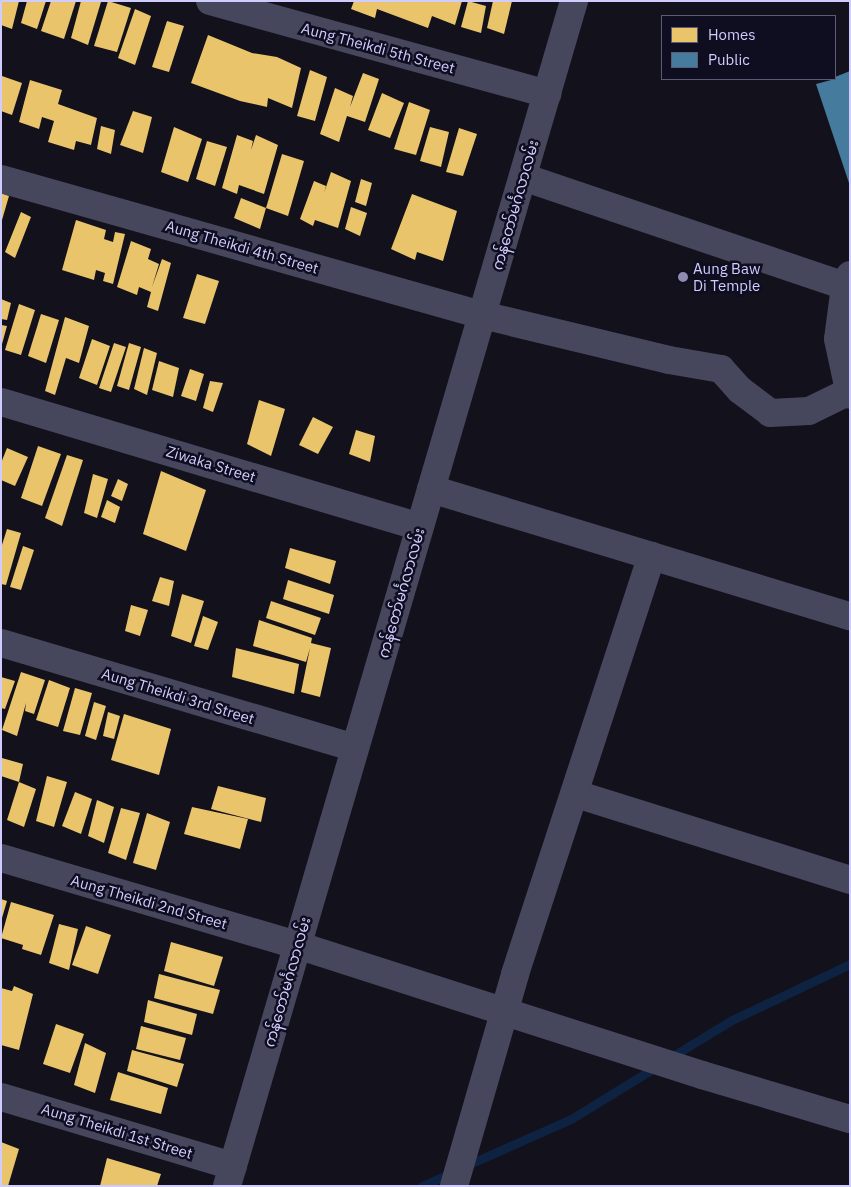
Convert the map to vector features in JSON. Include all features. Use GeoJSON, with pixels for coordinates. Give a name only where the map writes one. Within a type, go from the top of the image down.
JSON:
{"type":"FeatureCollection","features":[{"type":"Feature","properties":{"kind":"street","name":"Aung Theikdi 5th Street"},"geometry":{"type":"LineString","coordinates":[[210,1],[547,94]]}},
{"type":"Feature","properties":{"kind":"street","name":"ကန်တော်မင်္ဂလာလမ်း"},"geometry":{"type":"LineString","coordinates":[[230,1176],[574,1]]}},
{"type":"Feature","properties":{"kind":"street"},"geometry":{"type":"LineString","coordinates":[[523,177],[847,280],[838,339],[849,392]]}},
{"type":"Feature","properties":{"kind":"street","name":"Aung Theikdi 4th Street"},"geometry":{"type":"LineString","coordinates":[[1,179],[482,315],[669,360],[721,369],[740,390],[770,413],[808,411],[849,392]]}},
{"type":"Feature","properties":{"kind":"street","name":"Ziwaka Street"},"geometry":{"type":"LineString","coordinates":[[1,402],[420,527]]}},
{"type":"Feature","properties":{"kind":"street"},"geometry":{"type":"LineString","coordinates":[[431,489],[850,616]]}},
{"type":"Feature","properties":{"kind":"street"},"geometry":{"type":"LineString","coordinates":[[454,1186],[506,1011],[515,974],[576,794],[652,556]]}},
{"type":"Feature","properties":{"kind":"street","name":"Aung Theikdi 3rd Street"},"geometry":{"type":"LineString","coordinates":[[1,643],[355,748]]}},
{"type":"Feature","properties":{"kind":"street"},"geometry":{"type":"LineString","coordinates":[[576,794],[850,880]]}},
{"type":"Feature","properties":{"kind":"street","name":"Aung Theikdi 2nd Street"},"geometry":{"type":"LineString","coordinates":[[1,858],[297,945],[702,1075],[850,1119]]}},
{"type":"Feature","properties":{"kind":"street","name":"Aung Theikdi 1st Street"},"geometry":{"type":"LineString","coordinates":[[1,1097],[230,1176]]}},
{"type":"Feature","properties":{"kind":"building: Homes"},"geometry":{"type":"Polygon","coordinates":[[[1,1],[19,1],[12,29],[1,25],[1,1]]]}},
{"type":"Feature","properties":{"kind":"building: Homes"},"geometry":{"type":"Polygon","coordinates":[[[27,1],[46,1],[37,29],[21,23],[27,1]]]}},
{"type":"Feature","properties":{"kind":"building: Homes"},"geometry":{"type":"Polygon","coordinates":[[[51,1],[76,1],[64,39],[41,31],[51,1]]]}},
{"type":"Feature","properties":{"kind":"building: Homes"},"geometry":{"type":"Polygon","coordinates":[[[81,1],[101,2],[88,45],[71,38],[81,1]]]}},
{"type":"Feature","properties":{"kind":"building: Homes"},"geometry":{"type":"Polygon","coordinates":[[[108,1],[131,8],[117,52],[94,46],[108,1]]]}},
{"type":"Feature","properties":{"kind":"building: Homes"},"geometry":{"type":"Polygon","coordinates":[[[354,1],[462,1],[455,25],[432,16],[428,28],[377,9],[375,18],[351,9],[354,1]]]}},
{"type":"Feature","properties":{"kind":"building: Homes"},"geometry":{"type":"Polygon","coordinates":[[[468,1],[486,6],[481,33],[461,27],[468,1]]]}},
{"type":"Feature","properties":{"kind":"building: Homes"},"geometry":{"type":"Polygon","coordinates":[[[493,1],[512,1],[504,34],[487,28],[493,1]]]}},
{"type":"Feature","properties":{"kind":"building: Homes"},"geometry":{"type":"Polygon","coordinates":[[[135,9],[151,16],[135,65],[118,58],[135,9]]]}},
{"type":"Feature","properties":{"kind":"building: Homes"},"geometry":{"type":"Polygon","coordinates":[[[167,21],[184,26],[169,72],[152,67],[167,21]]]}},
{"type":"Feature","properties":{"kind":"building: Homes"},"geometry":{"type":"Polygon","coordinates":[[[208,35],[252,53],[277,57],[301,68],[292,108],[268,98],[267,107],[240,101],[191,83],[208,35]]]}},
{"type":"Feature","properties":{"kind":"building: Homes"},"geometry":{"type":"Polygon","coordinates":[[[310,70],[327,77],[315,121],[297,116],[310,70]]]}},
{"type":"Feature","properties":{"kind":"building: Homes"},"geometry":{"type":"Polygon","coordinates":[[[363,73],[379,79],[365,122],[347,116],[339,142],[320,134],[335,88],[353,96],[350,107],[363,73]]]}},
{"type":"Feature","properties":{"kind":"building: Homes"},"geometry":{"type":"Polygon","coordinates":[[[2,76],[22,83],[12,115],[1,111],[2,76]]]}},
{"type":"Feature","properties":{"kind":"building: Homes"},"geometry":{"type":"Polygon","coordinates":[[[30,80],[62,90],[58,104],[97,118],[91,145],[76,141],[74,150],[48,142],[54,121],[42,117],[39,129],[19,122],[30,80]]]}},
{"type":"Feature","properties":{"kind":"building: Homes"},"geometry":{"type":"Polygon","coordinates":[[[382,93],[404,103],[390,138],[368,130],[382,93]]]}},
{"type":"Feature","properties":{"kind":"building: Homes"},"geometry":{"type":"Polygon","coordinates":[[[409,102],[430,110],[416,155],[394,149],[409,102]]]}},
{"type":"Feature","properties":{"kind":"building: Homes"},"geometry":{"type":"Polygon","coordinates":[[[133,111],[152,117],[143,153],[120,145],[133,111]]]}},
{"type":"Feature","properties":{"kind":"building: Homes"},"geometry":{"type":"Polygon","coordinates":[[[101,126],[115,130],[111,154],[97,149],[101,126]]]}},
{"type":"Feature","properties":{"kind":"building: Homes"},"geometry":{"type":"Polygon","coordinates":[[[174,127],[202,139],[188,182],[161,172],[174,127]]]}},
{"type":"Feature","properties":{"kind":"building: Homes"},"geometry":{"type":"Polygon","coordinates":[[[430,127],[449,132],[441,167],[420,161],[430,127]]]}},
{"type":"Feature","properties":{"kind":"building: Homes"},"geometry":{"type":"Polygon","coordinates":[[[459,128],[477,134],[463,176],[446,172],[459,128]]]}},
{"type":"Feature","properties":{"kind":"building: Homes"},"geometry":{"type":"Polygon","coordinates":[[[237,135],[253,141],[251,150],[256,135],[278,145],[264,194],[239,185],[237,194],[222,188],[237,135]]]}},
{"type":"Feature","properties":{"kind":"building: Homes"},"geometry":{"type":"Polygon","coordinates":[[[207,141],[227,147],[215,186],[196,179],[207,141]]]}},
{"type":"Feature","properties":{"kind":"building: Homes"},"geometry":{"type":"Polygon","coordinates":[[[282,154],[304,161],[288,216],[266,208],[282,154]]]}},
{"type":"Feature","properties":{"kind":"building: Homes"},"geometry":{"type":"Polygon","coordinates":[[[331,172],[351,181],[338,228],[315,220],[313,226],[300,219],[314,181],[326,186],[324,193],[331,172]]]}},
{"type":"Feature","properties":{"kind":"building: Homes"},"geometry":{"type":"Polygon","coordinates":[[[361,179],[372,183],[366,206],[355,202],[361,179]]]}},
{"type":"Feature","properties":{"kind":"building: Homes"},"geometry":{"type":"Polygon","coordinates":[[[1,193],[9,196],[2,220],[1,220],[1,193]]]}},
{"type":"Feature","properties":{"kind":"building: Homes"},"geometry":{"type":"Polygon","coordinates":[[[412,194],[457,211],[443,261],[417,252],[415,260],[391,249],[412,194]]]}},
{"type":"Feature","properties":{"kind":"building: Homes"},"geometry":{"type":"Polygon","coordinates":[[[241,198],[266,208],[260,229],[234,218],[241,198]]]}},
{"type":"Feature","properties":{"kind":"building: Homes"},"geometry":{"type":"Polygon","coordinates":[[[351,207],[367,213],[360,236],[345,229],[351,207]]]}},
{"type":"Feature","properties":{"kind":"building: Homes"},"geometry":{"type":"Polygon","coordinates":[[[21,212],[31,217],[15,258],[5,252],[21,212]]]}},
{"type":"Feature","properties":{"kind":"building: Homes"},"geometry":{"type":"Polygon","coordinates":[[[76,220],[106,230],[104,239],[113,242],[115,232],[125,234],[113,284],[103,281],[105,273],[96,270],[94,280],[62,270],[76,220]]]}},
{"type":"Feature","properties":{"kind":"building: Homes"},"geometry":{"type":"Polygon","coordinates":[[[131,241],[151,249],[148,259],[159,264],[152,287],[162,259],[171,263],[158,311],[147,307],[151,292],[139,287],[137,295],[117,287],[131,241]]]}},
{"type":"Feature","properties":{"kind":"building: Homes"},"geometry":{"type":"Polygon","coordinates":[[[197,274],[219,281],[205,324],[183,318],[197,274]]]}},
{"type":"Feature","properties":{"kind":"building: Homes"},"geometry":{"type":"Polygon","coordinates":[[[1,299],[11,303],[7,320],[1,319],[1,299]]]}},
{"type":"Feature","properties":{"kind":"building: Homes"},"geometry":{"type":"Polygon","coordinates":[[[19,304],[35,310],[21,355],[5,350],[19,304]]]}},
{"type":"Feature","properties":{"kind":"building: Homes"},"geometry":{"type":"Polygon","coordinates":[[[41,314],[59,320],[46,363],[28,356],[41,314]]]}},
{"type":"Feature","properties":{"kind":"building: Homes"},"geometry":{"type":"Polygon","coordinates":[[[65,317],[89,326],[79,363],[66,358],[55,395],[45,391],[65,317]]]}},
{"type":"Feature","properties":{"kind":"building: Homes"},"geometry":{"type":"Polygon","coordinates":[[[1,325],[7,326],[2,344],[1,344],[1,325]]]}},
{"type":"Feature","properties":{"kind":"building: Homes"},"geometry":{"type":"Polygon","coordinates":[[[92,339],[110,346],[97,385],[79,378],[92,339]]]}},
{"type":"Feature","properties":{"kind":"building: Homes"},"geometry":{"type":"Polygon","coordinates":[[[114,343],[126,347],[111,392],[99,388],[114,343]]]}},
{"type":"Feature","properties":{"kind":"building: Homes"},"geometry":{"type":"Polygon","coordinates":[[[129,343],[141,347],[129,390],[117,386],[129,343]]]}},
{"type":"Feature","properties":{"kind":"building: Homes"},"geometry":{"type":"Polygon","coordinates":[[[144,348],[157,353],[147,395],[134,389],[144,348]]]}},
{"type":"Feature","properties":{"kind":"building: Homes"},"geometry":{"type":"Polygon","coordinates":[[[159,361],[179,368],[173,397],[152,390],[159,361]]]}},
{"type":"Feature","properties":{"kind":"building: Homes"},"geometry":{"type":"Polygon","coordinates":[[[190,369],[204,374],[196,401],[181,396],[190,369]]]}},
{"type":"Feature","properties":{"kind":"building: Homes"},"geometry":{"type":"Polygon","coordinates":[[[210,381],[223,383],[213,412],[203,408],[210,381]]]}},
{"type":"Feature","properties":{"kind":"building: Homes"},"geometry":{"type":"Polygon","coordinates":[[[259,400],[285,409],[271,456],[247,444],[259,400]]]}},
{"type":"Feature","properties":{"kind":"building: Homes"},"geometry":{"type":"Polygon","coordinates":[[[313,417],[333,427],[318,454],[299,445],[313,417]]]}},
{"type":"Feature","properties":{"kind":"building: Homes"},"geometry":{"type":"Polygon","coordinates":[[[356,430],[375,436],[370,462],[349,454],[356,430]]]}},
{"type":"Feature","properties":{"kind":"building: Homes"},"geometry":{"type":"Polygon","coordinates":[[[38,446],[61,454],[42,506],[21,498],[38,446]]]}},
{"type":"Feature","properties":{"kind":"building: Homes"},"geometry":{"type":"Polygon","coordinates":[[[7,448],[28,457],[15,486],[1,480],[1,463],[7,448]]]}},
{"type":"Feature","properties":{"kind":"building: Homes"},"geometry":{"type":"Polygon","coordinates":[[[67,455],[83,460],[62,526],[45,518],[67,455]]]}},
{"type":"Feature","properties":{"kind":"building: Homes"},"geometry":{"type":"Polygon","coordinates":[[[161,471],[206,490],[186,551],[143,534],[161,471]]]}},
{"type":"Feature","properties":{"kind":"building: Homes"},"geometry":{"type":"Polygon","coordinates":[[[93,474],[108,479],[97,518],[84,513],[93,474]]]}},
{"type":"Feature","properties":{"kind":"building: Homes"},"geometry":{"type":"Polygon","coordinates":[[[118,479],[128,484],[122,501],[111,496],[118,479]]]}},
{"type":"Feature","properties":{"kind":"building: Homes"},"geometry":{"type":"Polygon","coordinates":[[[107,500],[120,507],[115,523],[101,517],[107,500]]]}},
{"type":"Feature","properties":{"kind":"building: Homes"},"geometry":{"type":"Polygon","coordinates":[[[7,529],[21,533],[6,585],[1,584],[1,548],[7,529]]]}},
{"type":"Feature","properties":{"kind":"building: Homes"},"geometry":{"type":"Polygon","coordinates":[[[23,546],[34,550],[21,590],[10,587],[23,546]]]}},
{"type":"Feature","properties":{"kind":"building: Homes"},"geometry":{"type":"Polygon","coordinates":[[[290,548],[336,561],[330,584],[285,568],[290,548]]]}},
{"type":"Feature","properties":{"kind":"building: Homes"},"geometry":{"type":"Polygon","coordinates":[[[160,577],[174,581],[169,606],[152,601],[160,577]]]}},
{"type":"Feature","properties":{"kind":"building: Homes"},"geometry":{"type":"Polygon","coordinates":[[[288,580],[334,595],[329,614],[283,599],[288,580]]]}},
{"type":"Feature","properties":{"kind":"building: Homes"},"geometry":{"type":"Polygon","coordinates":[[[182,594],[204,601],[191,643],[171,636],[182,594]]]}},
{"type":"Feature","properties":{"kind":"building: Homes"},"geometry":{"type":"Polygon","coordinates":[[[271,601],[321,618],[315,635],[266,618],[271,601]]]}},
{"type":"Feature","properties":{"kind":"building: Homes"},"geometry":{"type":"Polygon","coordinates":[[[131,605],[148,610],[140,636],[125,631],[131,605]]]}},
{"type":"Feature","properties":{"kind":"building: Homes"},"geometry":{"type":"Polygon","coordinates":[[[203,616],[218,622],[208,650],[194,646],[203,616]]]}},
{"type":"Feature","properties":{"kind":"building: Homes"},"geometry":{"type":"Polygon","coordinates":[[[259,620],[312,638],[311,643],[331,648],[320,697],[301,692],[310,648],[306,662],[253,646],[259,620]]]}},
{"type":"Feature","properties":{"kind":"building: Homes"},"geometry":{"type":"Polygon","coordinates":[[[236,648],[299,664],[294,694],[232,677],[236,648]]]}},
{"type":"Feature","properties":{"kind":"building: Homes"},"geometry":{"type":"Polygon","coordinates":[[[21,672],[45,680],[34,714],[25,711],[26,703],[17,736],[2,730],[21,672]]]}},
{"type":"Feature","properties":{"kind":"building: Homes"},"geometry":{"type":"Polygon","coordinates":[[[1,677],[15,681],[5,709],[1,708],[1,677]]]}},
{"type":"Feature","properties":{"kind":"building: Homes"},"geometry":{"type":"Polygon","coordinates":[[[49,680],[70,688],[58,727],[36,720],[49,680]]]}},
{"type":"Feature","properties":{"kind":"building: Homes"},"geometry":{"type":"Polygon","coordinates":[[[75,688],[92,693],[80,735],[63,731],[75,688]]]}},
{"type":"Feature","properties":{"kind":"building: Homes"},"geometry":{"type":"Polygon","coordinates":[[[94,702],[106,706],[96,740],[85,736],[94,702]]]}},
{"type":"Feature","properties":{"kind":"building: Homes"},"geometry":{"type":"Polygon","coordinates":[[[108,712],[120,716],[114,739],[103,736],[108,712]]]}},
{"type":"Feature","properties":{"kind":"building: Homes"},"geometry":{"type":"Polygon","coordinates":[[[124,714],[171,729],[159,775],[111,760],[124,714]]]}},
{"type":"Feature","properties":{"kind":"building: Homes"},"geometry":{"type":"Polygon","coordinates":[[[2,758],[23,764],[19,782],[1,776],[2,758]]]}},
{"type":"Feature","properties":{"kind":"building: Homes"},"geometry":{"type":"Polygon","coordinates":[[[47,776],[67,782],[54,827],[36,821],[47,776]]]}},
{"type":"Feature","properties":{"kind":"building: Homes"},"geometry":{"type":"Polygon","coordinates":[[[19,782],[36,789],[24,827],[7,820],[19,782]]]}},
{"type":"Feature","properties":{"kind":"building: Homes"},"geometry":{"type":"Polygon","coordinates":[[[218,786],[266,798],[261,822],[211,809],[218,786]]]}},
{"type":"Feature","properties":{"kind":"building: Homes"},"geometry":{"type":"Polygon","coordinates":[[[75,792],[92,799],[81,834],[62,826],[75,792]]]}},
{"type":"Feature","properties":{"kind":"building: Homes"},"geometry":{"type":"Polygon","coordinates":[[[97,800],[114,807],[104,843],[88,836],[97,800]]]}},
{"type":"Feature","properties":{"kind":"building: Homes"},"geometry":{"type":"Polygon","coordinates":[[[192,807],[248,819],[240,849],[184,834],[192,807]]]}},
{"type":"Feature","properties":{"kind":"building: Homes"},"geometry":{"type":"Polygon","coordinates":[[[121,808],[140,813],[126,860],[108,853],[121,808]]]}},
{"type":"Feature","properties":{"kind":"building: Homes"},"geometry":{"type":"Polygon","coordinates":[[[147,813],[170,822],[156,870],[133,863],[147,813]]]}},
{"type":"Feature","properties":{"kind":"building: Homes"},"geometry":{"type":"Polygon","coordinates":[[[1,899],[7,901],[2,918],[1,918],[1,899]]]}},
{"type":"Feature","properties":{"kind":"building: Homes"},"geometry":{"type":"Polygon","coordinates":[[[11,902],[54,915],[41,955],[22,949],[23,945],[1,938],[11,902]]]}},
{"type":"Feature","properties":{"kind":"building: Homes"},"geometry":{"type":"Polygon","coordinates":[[[59,924],[78,929],[69,970],[49,963],[59,924]]]}},
{"type":"Feature","properties":{"kind":"building: Homes"},"geometry":{"type":"Polygon","coordinates":[[[86,926],[111,935],[98,974],[72,965],[86,926]]]}},
{"type":"Feature","properties":{"kind":"building: Homes"},"geometry":{"type":"Polygon","coordinates":[[[171,942],[223,957],[214,986],[164,971],[171,942]]]}},
{"type":"Feature","properties":{"kind":"building: Homes"},"geometry":{"type":"Polygon","coordinates":[[[159,974],[220,990],[213,1014],[154,998],[159,974]]]}},
{"type":"Feature","properties":{"kind":"building: Homes"},"geometry":{"type":"Polygon","coordinates":[[[14,986],[33,994],[19,1050],[1,1045],[1,988],[12,991],[14,986]]]}},
{"type":"Feature","properties":{"kind":"building: Homes"},"geometry":{"type":"Polygon","coordinates":[[[148,1000],[197,1014],[192,1035],[144,1022],[148,1000]]]}},
{"type":"Feature","properties":{"kind":"building: Homes"},"geometry":{"type":"Polygon","coordinates":[[[56,1024],[84,1034],[70,1073],[43,1064],[56,1024]]]}},
{"type":"Feature","properties":{"kind":"building: Homes"},"geometry":{"type":"Polygon","coordinates":[[[141,1026],[186,1038],[180,1060],[136,1049],[141,1026]]]}},
{"type":"Feature","properties":{"kind":"building: Homes"},"geometry":{"type":"Polygon","coordinates":[[[85,1043],[106,1053],[95,1093],[74,1085],[85,1043]]]}},
{"type":"Feature","properties":{"kind":"building: Homes"},"geometry":{"type":"Polygon","coordinates":[[[132,1050],[184,1064],[177,1087],[127,1071],[132,1050]]]}},
{"type":"Feature","properties":{"kind":"building: Homes"},"geometry":{"type":"Polygon","coordinates":[[[118,1072],[168,1088],[161,1114],[110,1100],[118,1072]]]}},
{"type":"Feature","properties":{"kind":"building: Homes"},"geometry":{"type":"Polygon","coordinates":[[[1,1142],[19,1149],[8,1186],[1,1186],[1,1142]]]}},
{"type":"Feature","properties":{"kind":"building: Homes"},"geometry":{"type":"Polygon","coordinates":[[[107,1158],[161,1174],[157,1186],[100,1186],[107,1158]]]}},
{"type":"Feature","properties":{"kind":"building: Public"},"geometry":{"type":"Polygon","coordinates":[[[850,71],[850,183],[816,84],[836,80],[836,77],[850,71]]]}},
{"type":"Feature","properties":{"kind":"waterway"},"geometry":{"type":"LineString","coordinates":[[668,1059],[732,1020],[850,964]]}},
{"type":"Feature","properties":{"kind":"waterway"},"geometry":{"type":"LineString","coordinates":[[465,1166],[571,1119],[657,1066]]}},
{"type":"Feature","properties":{"kind":"waterway"},"geometry":{"type":"LineString","coordinates":[[422,1186],[453,1172]]}},
{"type":"Feature","properties":{"kind":"place","name":"Aung Baw Di Temple"},"geometry":{"type":"Point","coordinates":[683,277]}}]}
